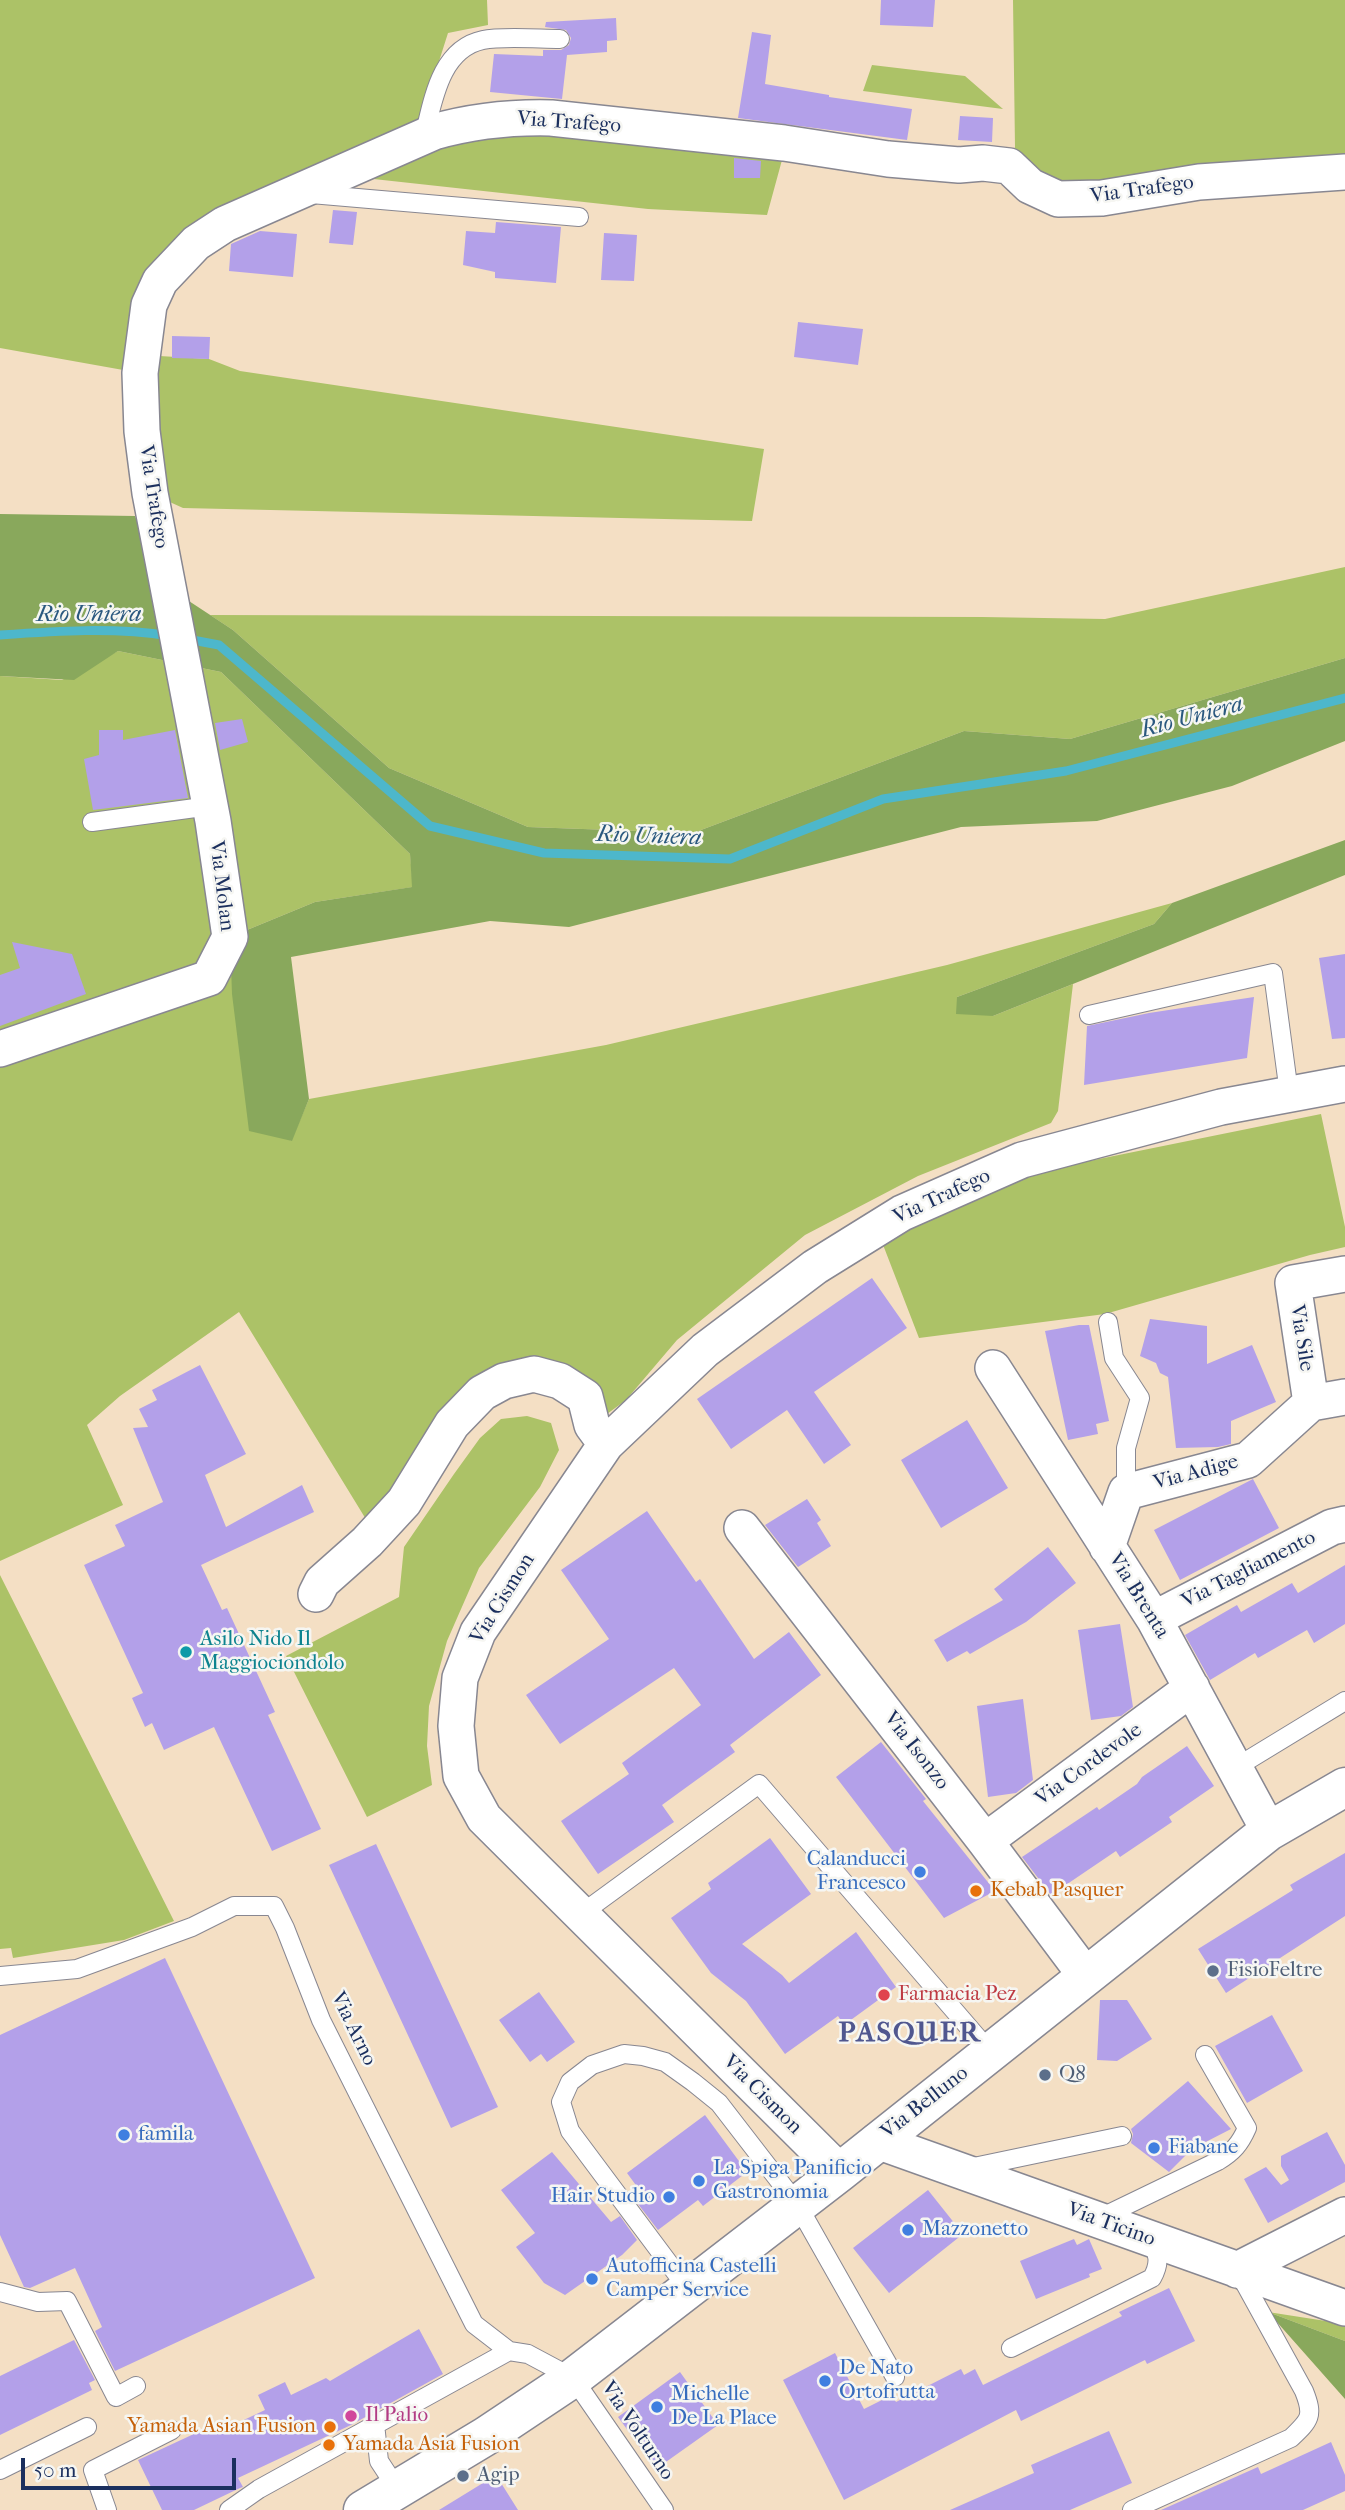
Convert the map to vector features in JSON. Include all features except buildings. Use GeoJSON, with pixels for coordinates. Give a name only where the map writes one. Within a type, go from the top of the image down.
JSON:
{"type":"FeatureCollection","features":[{"type":"Feature","properties":{"kind":"main road","name":"Via Belluno"},"geometry":{"type":"LineString","coordinates":[[363,2510],[486,2436],[573,2378],[840,2172],[1269,1831],[1345,1787]]}},
{"type":"Feature","properties":{"kind":"street","name":"Via Trafego"},"geometry":{"type":"LineString","coordinates":[[173,615],[150,493],[142,431],[140,373],[149,305],[160,281],[196,243],[225,223],[425,136],[488,120],[551,118],[805,146],[888,159],[1009,166],[1030,186],[1058,199],[1102,198],[1199,182],[1345,172]]}},
{"type":"Feature","properties":{"kind":"street","name":"Via Molan"},"geometry":{"type":"LineString","coordinates":[[0,1049],[209,978],[230,937],[210,806],[173,615]]}},
{"type":"Feature","properties":{"kind":"street","name":"Via Trafego"},"geometry":{"type":"LineString","coordinates":[[606,1444],[705,1350],[815,1267],[902,1213],[1022,1160],[1221,1107],[1345,1084]]}},
{"type":"Feature","properties":{"kind":"street","name":"Via Sile"},"geometry":{"type":"LineString","coordinates":[[1311,1403],[1293,1283],[1345,1274]]}},
{"type":"Feature","properties":{"kind":"street","name":"Via Brenta"},"geometry":{"type":"LineString","coordinates":[[993,1368],[1154,1619],[1269,1831]]}},
{"type":"Feature","properties":{"kind":"street"},"geometry":{"type":"LineString","coordinates":[[316,1594],[323,1582],[368,1542],[404,1502],[452,1424],[482,1393],[503,1381],[534,1374],[560,1381],[584,1397],[592,1425],[606,1444]]}},
{"type":"Feature","properties":{"kind":"street"},"geometry":{"type":"LineString","coordinates":[[1311,1403],[1345,1397]]}},
{"type":"Feature","properties":{"kind":"street","name":"Via Adige"},"geometry":{"type":"LineString","coordinates":[[1107,1547],[1126,1492],[1248,1460],[1311,1403]]}},
{"type":"Feature","properties":{"kind":"street","name":"Via Cismon"},"geometry":{"type":"LineString","coordinates":[[606,1444],[478,1632],[460,1678],[456,1726],[461,1776],[484,1818],[840,2172]]}},
{"type":"Feature","properties":{"kind":"street","name":"Via Tagliamento"},"geometry":{"type":"LineString","coordinates":[[1154,1619],[1332,1527],[1345,1524]]}},
{"type":"Feature","properties":{"kind":"street","name":"Via Isonzo"},"geometry":{"type":"LineString","coordinates":[[742,1528],[985,1841],[1086,1976]]}},
{"type":"Feature","properties":{"kind":"street","name":"Via Cordevole"},"geometry":{"type":"LineString","coordinates":[[985,1841],[1192,1688]]}},
{"type":"Feature","properties":{"kind":"street","name":"Via Ticino"},"geometry":{"type":"LineString","coordinates":[[877,2141],[1345,2308]]}},
{"type":"Feature","properties":{"kind":"street"},"geometry":{"type":"LineString","coordinates":[[1237,2270],[1345,2215]]}},
{"type":"Feature","properties":{"kind":"lane"},"geometry":{"type":"LineString","coordinates":[[425,136],[437,85],[450,61],[465,48],[483,40],[559,39]]}},
{"type":"Feature","properties":{"kind":"lane"},"geometry":{"type":"LineString","coordinates":[[297,193],[579,217]]}},
{"type":"Feature","properties":{"kind":"lane"},"geometry":{"type":"LineString","coordinates":[[92,822],[210,806]]}},
{"type":"Feature","properties":{"kind":"lane"},"geometry":{"type":"LineString","coordinates":[[1089,1015],[1273,973],[1289,1093]]}},
{"type":"Feature","properties":{"kind":"lane"},"geometry":{"type":"LineString","coordinates":[[1108,1322],[1114,1358],[1140,1398],[1126,1448],[1126,1492]]}},
{"type":"Feature","properties":{"kind":"lane"},"geometry":{"type":"LineString","coordinates":[[1235,1768],[1345,1701]]}},
{"type":"Feature","properties":{"kind":"lane"},"geometry":{"type":"LineString","coordinates":[[581,1914],[759,1784],[990,2052]]}},
{"type":"Feature","properties":{"kind":"lane","name":"Via Arno"},"geometry":{"type":"LineString","coordinates":[[0,1976],[77,1969],[192,1927],[234,1906],[274,1906],[321,2020],[385,2142],[474,2324],[509,2351],[528,2354],[573,2378]]}},
{"type":"Feature","properties":{"kind":"lane"},"geometry":{"type":"LineString","coordinates":[[688,2289],[570,2131],[561,2102],[570,2082],[592,2065],[624,2054],[665,2062],[719,2103],[797,2204],[895,2377]]}},
{"type":"Feature","properties":{"kind":"lane"},"geometry":{"type":"LineString","coordinates":[[1097,2220],[1218,2161],[1241,2142],[1247,2128],[1205,2055]]}},
{"type":"Feature","properties":{"kind":"lane"},"geometry":{"type":"LineString","coordinates":[[959,2170],[1122,2136]]}},
{"type":"Feature","properties":{"kind":"lane"},"geometry":{"type":"LineString","coordinates":[[1011,2348],[1153,2278],[1159,2265],[1158,2253],[1150,2239]]}},
{"type":"Feature","properties":{"kind":"lane"},"geometry":{"type":"LineString","coordinates":[[1132,2510],[1291,2438],[1308,2422],[1311,2408],[1304,2391],[1237,2270]]}},
{"type":"Feature","properties":{"kind":"lane"},"geometry":{"type":"LineString","coordinates":[[0,2292],[38,2302],[67,2301],[116,2396],[136,2386]]}},
{"type":"Feature","properties":{"kind":"lane"},"geometry":{"type":"LineString","coordinates":[[229,2510],[259,2489],[509,2351]]}},
{"type":"Feature","properties":{"kind":"lane","name":"Via Volturno"},"geometry":{"type":"LineString","coordinates":[[573,2378],[664,2510]]}},
{"type":"Feature","properties":{"kind":"lane"},"geometry":{"type":"LineString","coordinates":[[376,2424],[379,2461],[398,2490]]}},
{"type":"Feature","properties":{"kind":"lane"},"geometry":{"type":"LineString","coordinates":[[0,2470],[87,2427]]}},
{"type":"Feature","properties":{"kind":"lane"},"geometry":{"type":"LineString","coordinates":[[107,2510],[93,2470],[172,2430]]}},
{"type":"Feature","properties":{"kind":"green space"},"geometry":{"type":"Polygon","coordinates":[[[0,0],[487,0],[488,25],[448,33],[414,140],[461,125],[782,160],[767,215],[648,209],[337,175],[174,264],[143,355],[209,359],[240,371],[764,449],[752,521],[183,508],[150,493],[140,373],[0,348],[0,0]]]}},
{"type":"Feature","properties":{"kind":"green space"},"geometry":{"type":"Polygon","coordinates":[[[1013,0],[1345,0],[1345,170],[1102,198],[1004,185],[1015,147],[1013,0]]]}},
{"type":"Feature","properties":{"kind":"green space"},"geometry":{"type":"Polygon","coordinates":[[[872,65],[965,76],[1003,109],[863,91],[872,65]]]}},
{"type":"Feature","properties":{"kind":"green space"},"geometry":{"type":"Polygon","coordinates":[[[0,514],[135,516],[160,582],[233,630],[389,768],[528,827],[693,833],[964,731],[1070,739],[1345,658],[1345,741],[1232,786],[1097,821],[961,827],[569,927],[490,921],[291,957],[309,1099],[292,1141],[249,1131],[232,994],[230,937],[315,902],[412,887],[410,854],[221,672],[118,651],[74,680],[0,676],[0,514]]]}},
{"type":"Feature","properties":{"kind":"green space"},"geometry":{"type":"Polygon","coordinates":[[[1345,567],[1345,658],[1070,739],[964,731],[693,833],[528,827],[389,768],[233,630],[210,615],[1105,619],[1345,567]]]}},
{"type":"Feature","properties":{"kind":"green space"},"geometry":{"type":"Polygon","coordinates":[[[118,651],[221,672],[410,854],[413,887],[315,902],[230,937],[291,1141],[309,1099],[606,1045],[947,965],[1172,903],[1154,924],[957,997],[993,1016],[1073,984],[1058,1111],[1051,1123],[918,1176],[805,1235],[677,1340],[626,1400],[592,1425],[585,1397],[503,1381],[375,1534],[239,1312],[120,1396],[87,1425],[123,1505],[0,1561],[0,676],[62,680],[118,651]]]}},
{"type":"Feature","properties":{"kind":"green space"},"geometry":{"type":"Polygon","coordinates":[[[1345,840],[1345,875],[993,1016],[956,1014],[957,997],[1154,924],[1172,903],[1345,840]]]}},
{"type":"Feature","properties":{"kind":"green space"},"geometry":{"type":"Polygon","coordinates":[[[1321,1114],[1345,1227],[1345,1247],[1105,1314],[919,1338],[880,1237],[1020,1175],[1321,1114]]]}},
{"type":"Feature","properties":{"kind":"green space"},"geometry":{"type":"Polygon","coordinates":[[[527,1416],[551,1423],[559,1450],[540,1487],[479,1568],[447,1641],[429,1706],[427,1746],[432,1785],[367,1817],[286,1656],[399,1597],[404,1547],[454,1474],[480,1438],[501,1419],[527,1416]]]}},
{"type":"Feature","properties":{"kind":"green space"},"geometry":{"type":"Polygon","coordinates":[[[0,1575],[174,1921],[124,1940],[13,1958],[11,1948],[0,1949],[0,1575]]]}},
{"type":"Feature","properties":{"kind":"green space"},"geometry":{"type":"Polygon","coordinates":[[[1268,2312],[1345,2324],[1345,2341],[1268,2312]]]}},
{"type":"Feature","properties":{"kind":"green space"},"geometry":{"type":"Polygon","coordinates":[[[1268,2312],[1345,2341],[1345,2399],[1268,2312]]]}},
{"type":"Feature","properties":{"kind":"waterway","name":"Rio Uniera"},"geometry":{"type":"LineString","coordinates":[[0,635],[107,631],[170,636]]}},
{"type":"Feature","properties":{"kind":"waterway","name":"Rio Uniera"},"geometry":{"type":"LineString","coordinates":[[187,639],[219,645],[430,826],[544,853],[730,859],[883,799],[1066,771],[1345,698]]}},
{"type":"Feature","properties":{"kind":"place","name":"Asilo Nido Il Maggiociondolo"},"geometry":{"type":"Point","coordinates":[186,1652]}},
{"type":"Feature","properties":{"kind":"place","name":"Calanducci Francesco"},"geometry":{"type":"Point","coordinates":[920,1872]}},
{"type":"Feature","properties":{"kind":"place","name":"Kebab Pasquer"},"geometry":{"type":"Point","coordinates":[976,1891]}},
{"type":"Feature","properties":{"kind":"place","name":"FisioFeltre"},"geometry":{"type":"Point","coordinates":[1213,1971]}},
{"type":"Feature","properties":{"kind":"place","name":"Farmacia Pez"},"geometry":{"type":"Point","coordinates":[884,1995]}},
{"type":"Feature","properties":{"kind":"place","name":"Q8"},"geometry":{"type":"Point","coordinates":[1045,2075]}},
{"type":"Feature","properties":{"kind":"place","name":"famila"},"geometry":{"type":"Point","coordinates":[124,2135]}},
{"type":"Feature","properties":{"kind":"place","name":"Fiabane"},"geometry":{"type":"Point","coordinates":[1154,2148]}},
{"type":"Feature","properties":{"kind":"place","name":"La Spiga Panificio Gastronomia"},"geometry":{"type":"Point","coordinates":[699,2181]}},
{"type":"Feature","properties":{"kind":"place","name":"Hair Studio"},"geometry":{"type":"Point","coordinates":[669,2197]}},
{"type":"Feature","properties":{"kind":"place","name":"Mazzonetto"},"geometry":{"type":"Point","coordinates":[908,2230]}},
{"type":"Feature","properties":{"kind":"place","name":"Autofficina Castelli Camper Service"},"geometry":{"type":"Point","coordinates":[592,2279]}},
{"type":"Feature","properties":{"kind":"place","name":"De Nato Ortofrutta"},"geometry":{"type":"Point","coordinates":[825,2381]}},
{"type":"Feature","properties":{"kind":"place","name":"Michelle De La Place"},"geometry":{"type":"Point","coordinates":[657,2407]}},
{"type":"Feature","properties":{"kind":"place","name":"Il Palio"},"geometry":{"type":"Point","coordinates":[351,2416]}},
{"type":"Feature","properties":{"kind":"place","name":"Yamada Asian Fusion"},"geometry":{"type":"Point","coordinates":[330,2427]}},
{"type":"Feature","properties":{"kind":"place","name":"Yamada Asia Fusion"},"geometry":{"type":"Point","coordinates":[329,2445]}},
{"type":"Feature","properties":{"kind":"place","name":"Agip"},"geometry":{"type":"Point","coordinates":[463,2476]}},
{"type":"Feature","properties":{"kind":"district","name":"PASQUER"},"geometry":{"type":"Point","coordinates":[910,2034]}}]}
